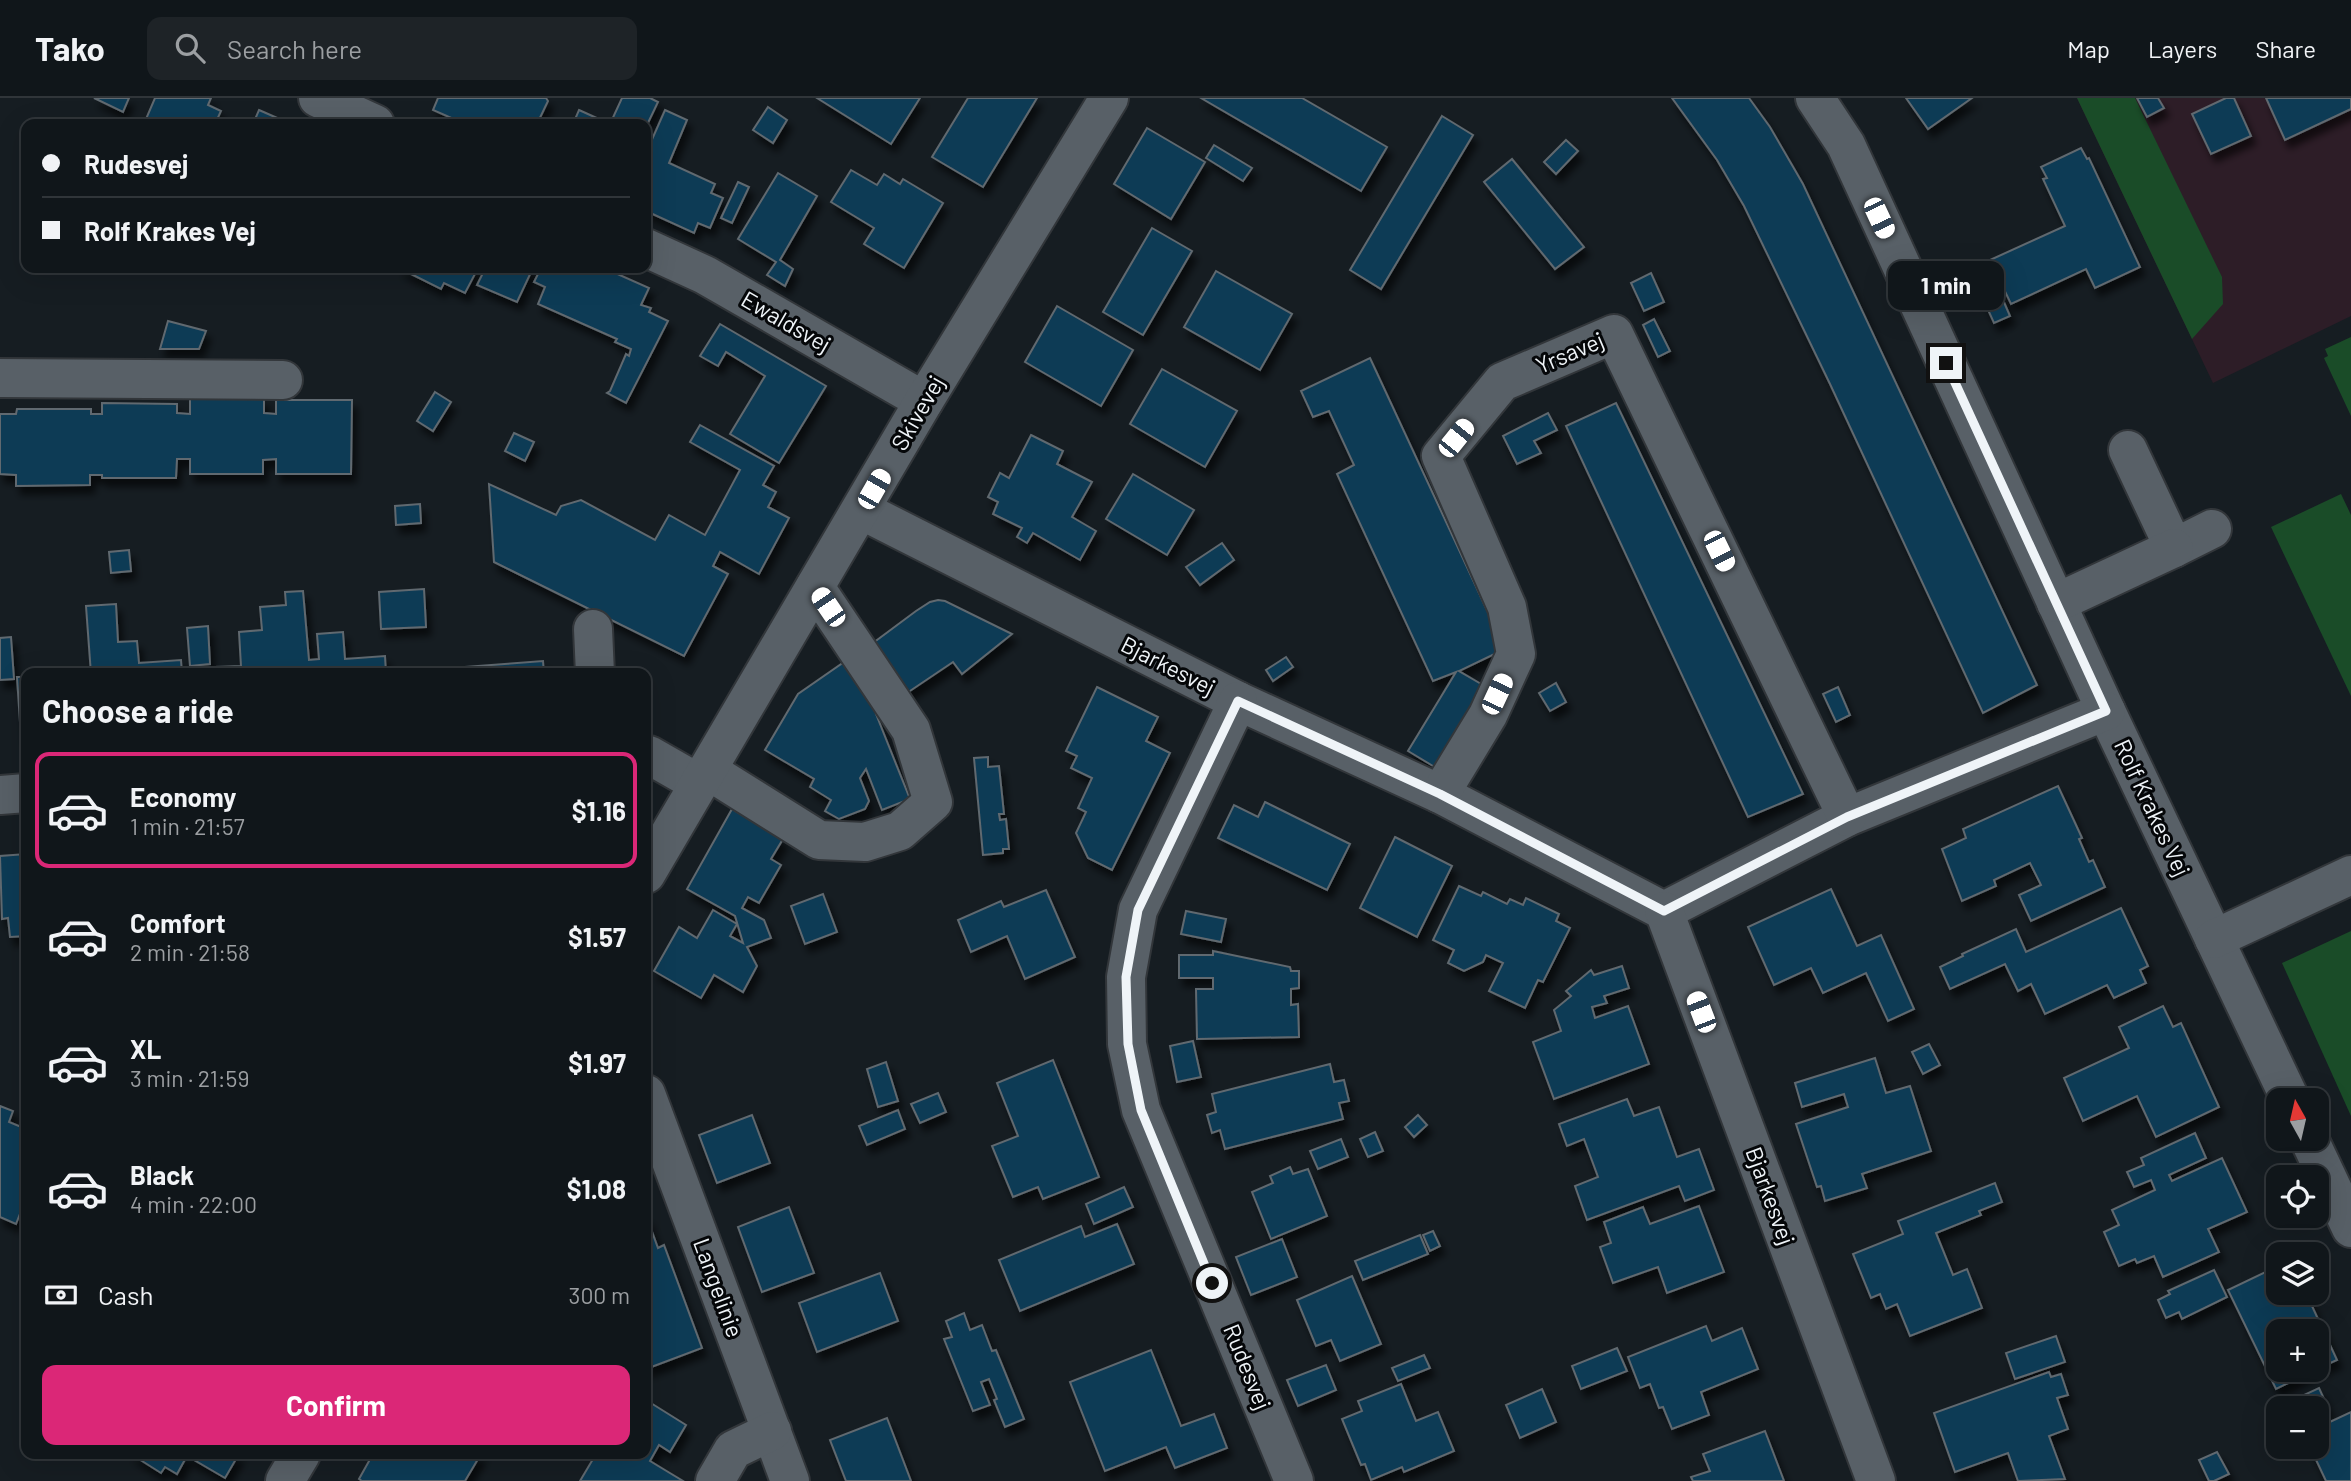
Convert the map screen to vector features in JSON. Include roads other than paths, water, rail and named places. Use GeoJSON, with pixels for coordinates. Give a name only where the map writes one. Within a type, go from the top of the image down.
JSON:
{"type":"FeatureCollection","features":[{"type":"Feature","properties":{"kind":"street"},"geometry":{"type":"LineString","coordinates":[[318,98],[363,119]]}},
{"type":"Feature","properties":{"kind":"street","name":"Skivevej"},"geometry":{"type":"LineString","coordinates":[[651,865],[924,401],[1109,98]]}},
{"type":"Feature","properties":{"kind":"street","name":"Rolf Krakes Vej"},"geometry":{"type":"LineString","coordinates":[[1815,98],[1846,145],[2106,711],[2285,1088]]}},
{"type":"Feature","properties":{"kind":"street","name":"Ewaldsvej"},"geometry":{"type":"LineString","coordinates":[[651,250],[705,275],[924,401]]}},
{"type":"Feature","properties":{"kind":"street","name":"Yrsavej"},"geometry":{"type":"LineString","coordinates":[[1440,794],[1488,715],[1516,654],[1507,607],[1441,456],[1502,382],[1614,334],[1847,817]]}},
{"type":"Feature","properties":{"kind":"street"},"geometry":{"type":"LineString","coordinates":[[0,378],[283,380]]}},
{"type":"Feature","properties":{"kind":"street"},"geometry":{"type":"LineString","coordinates":[[2128,450],[2174,548]]}},
{"type":"Feature","properties":{"kind":"street","name":"Bjarkesvej"},"geometry":{"type":"LineString","coordinates":[[861,510],[1238,701],[1440,794],[1664,911],[1876,1481]]}},
{"type":"Feature","properties":{"kind":"street"},"geometry":{"type":"LineString","coordinates":[[2056,603],[2212,529]]}},
{"type":"Feature","properties":{"kind":"street"},"geometry":{"type":"LineString","coordinates":[[651,756],[703,776],[819,839],[865,842],[900,831],[933,802],[911,730],[815,587]]}},
{"type":"Feature","properties":{"kind":"street"},"geometry":{"type":"LineString","coordinates":[[593,629],[595,668]]}},
{"type":"Feature","properties":{"kind":"street","name":"Rudesvej"},"geometry":{"type":"LineString","coordinates":[[1238,701],[1138,910],[1126,977],[1128,1044],[1141,1110],[1294,1481]]}},
{"type":"Feature","properties":{"kind":"street"},"geometry":{"type":"LineString","coordinates":[[1664,911],[1847,817],[2106,711]]}},
{"type":"Feature","properties":{"kind":"street"},"geometry":{"type":"LineString","coordinates":[[0,795],[21,793]]}},
{"type":"Feature","properties":{"kind":"street"},"geometry":{"type":"LineString","coordinates":[[2214,939],[2351,875]]}},
{"type":"Feature","properties":{"kind":"street","name":"Langelinie"},"geometry":{"type":"LineString","coordinates":[[651,1107],[790,1481]]}},
{"type":"Feature","properties":{"kind":"street"},"geometry":{"type":"LineString","coordinates":[[2315,1152],[2351,1228]]}},
{"type":"Feature","properties":{"kind":"street"},"geometry":{"type":"LineString","coordinates":[[715,1481],[733,1450],[772,1431]]}},
{"type":"Feature","properties":{"kind":"street"},"geometry":{"type":"LineString","coordinates":[[285,1481],[298,1459]]}}]}
